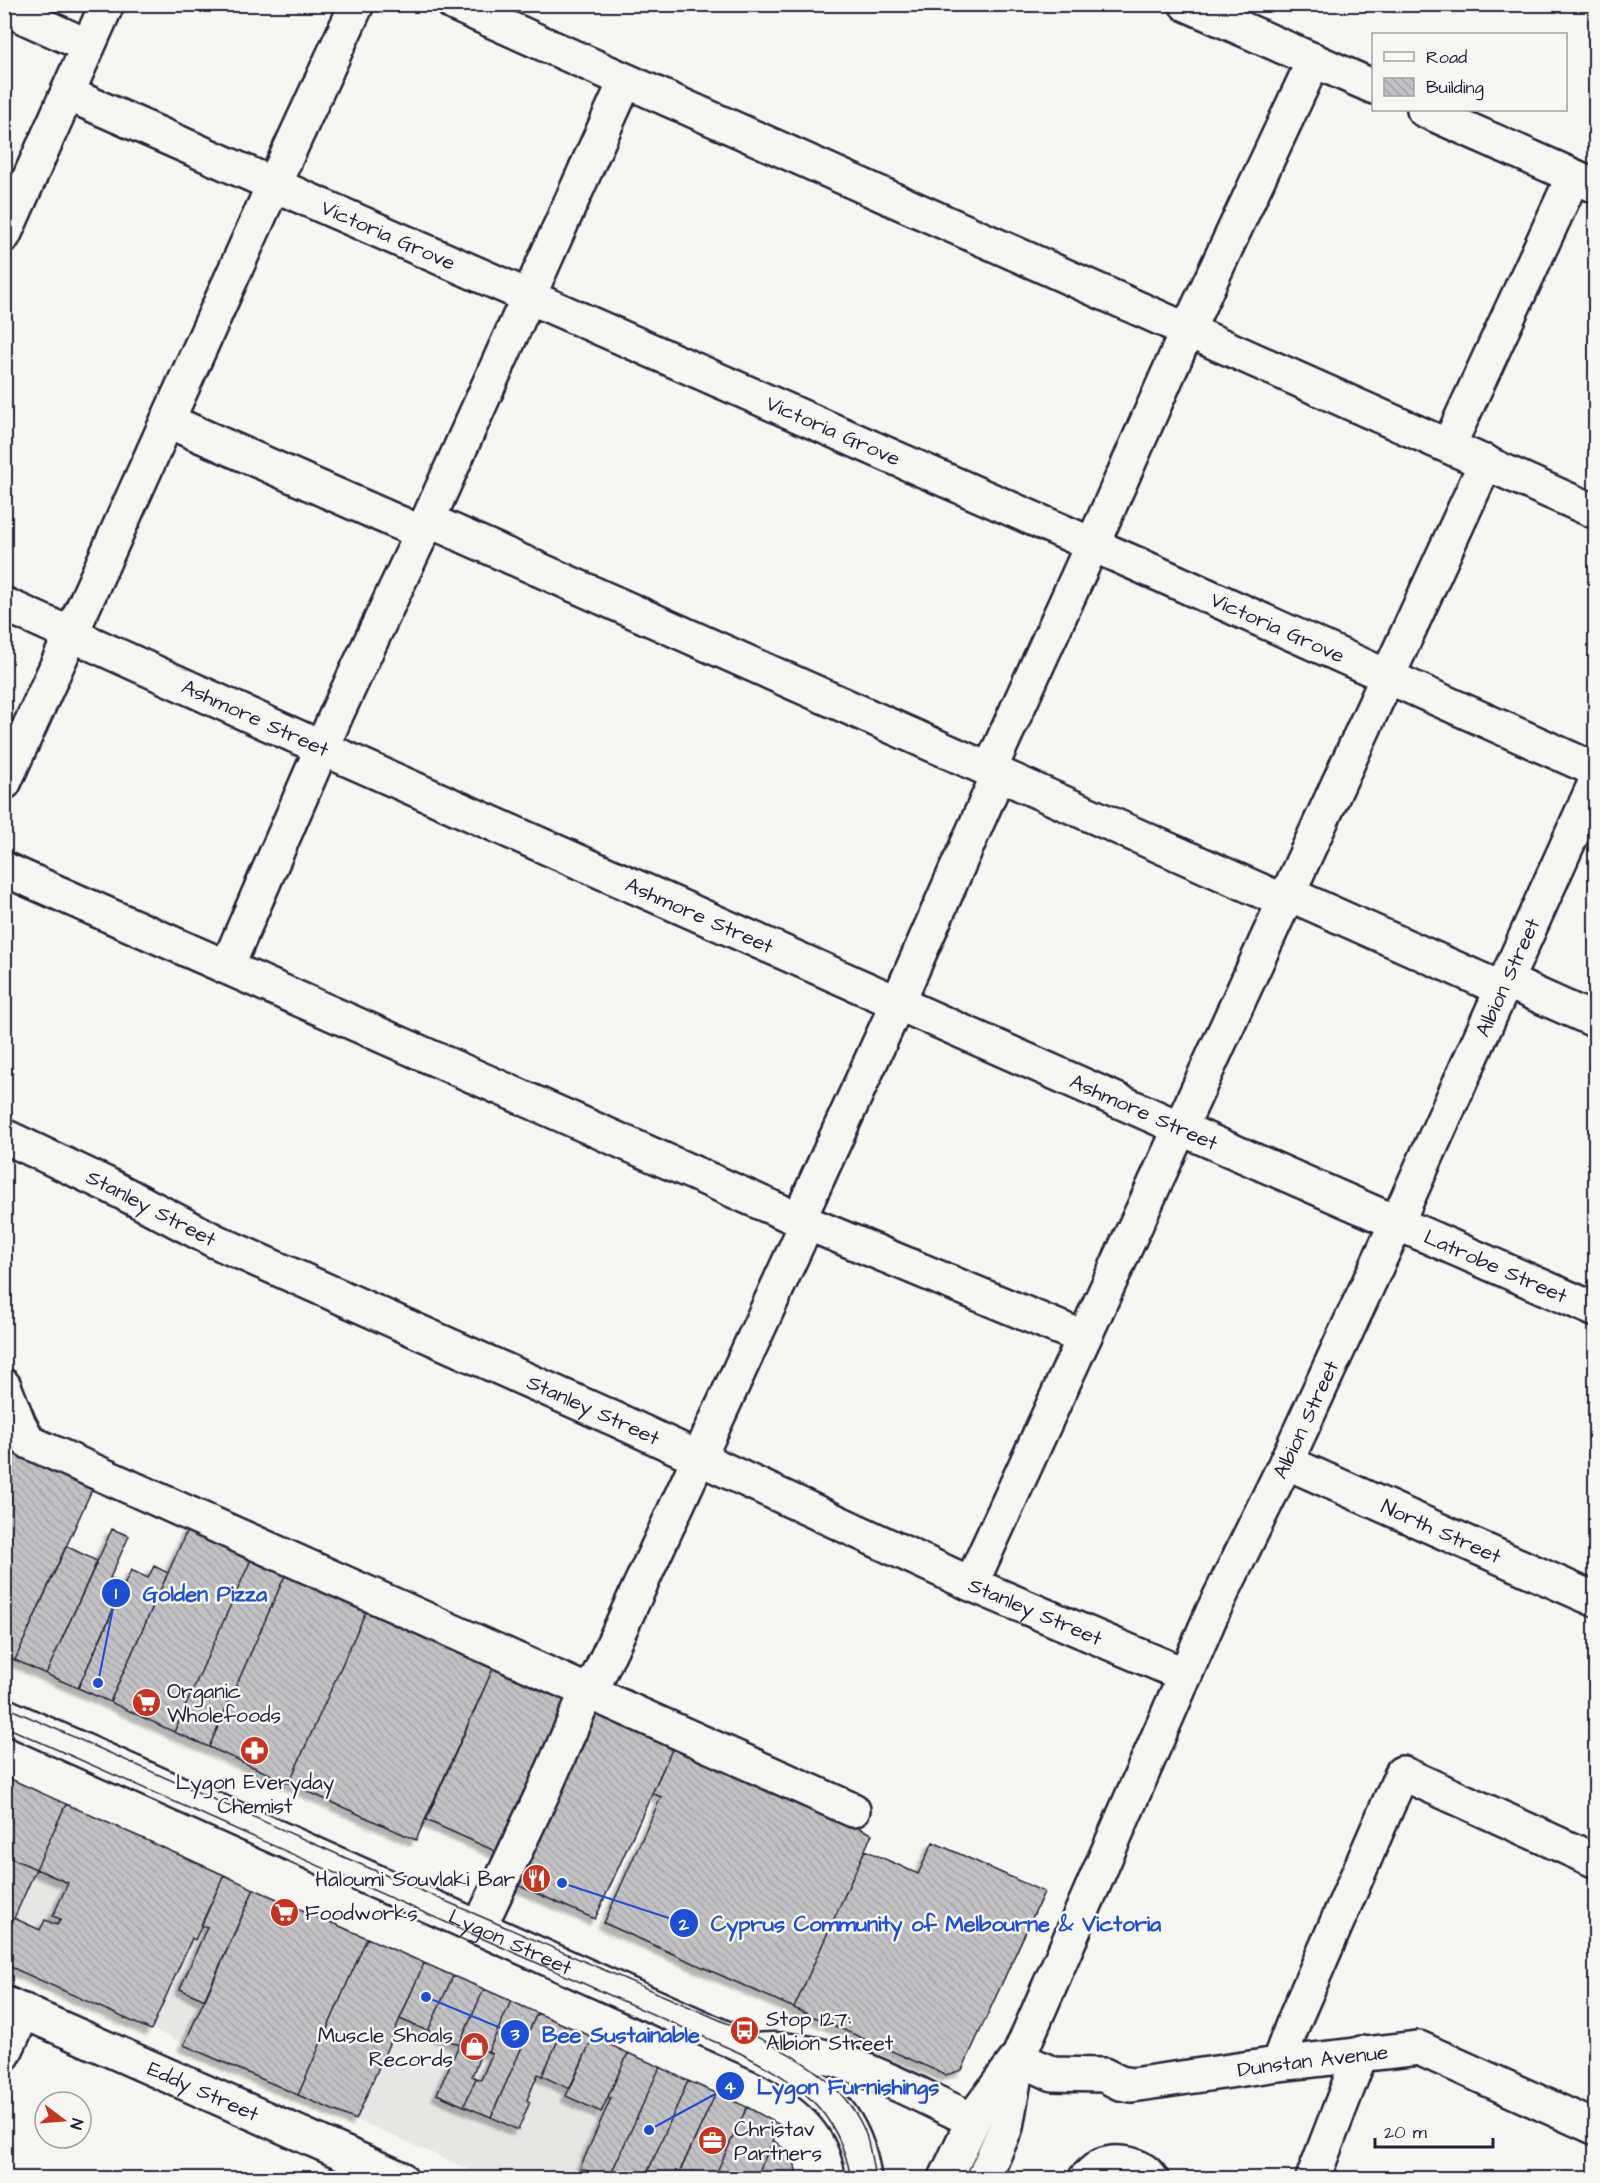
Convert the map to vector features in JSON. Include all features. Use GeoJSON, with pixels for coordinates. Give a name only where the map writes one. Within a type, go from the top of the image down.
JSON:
{"type":"FeatureCollection","features":[{"type":"Feature","properties":{"kind":"street"},"geometry":{"type":"LineString","coordinates":[[4,235],[107,4]]}},
{"type":"Feature","properties":{"kind":"street"},"geometry":{"type":"LineString","coordinates":[[4,783],[357,4]]}},
{"type":"Feature","properties":{"kind":"street"},"geometry":{"type":"LineString","coordinates":[[454,4],[1596,512]]}},
{"type":"Feature","properties":{"kind":"street"},"geometry":{"type":"LineString","coordinates":[[1186,4],[1372,86]]}},
{"type":"Feature","properties":{"kind":"street"},"geometry":{"type":"LineString","coordinates":[[4,8],[88,46]]}},
{"type":"Feature","properties":{"kind":"street"},"geometry":{"type":"LineString","coordinates":[[479,1928],[589,1690],[598,1677],[698,1457],[898,1002],[994,771],[1092,545],[1188,329],[1314,60]]}},
{"type":"Feature","properties":{"kind":"street"},"geometry":{"type":"LineString","coordinates":[[227,967],[322,748],[425,526],[625,82]]}},
{"type":"Feature","properties":{"kind":"street","name":"Victoria Grove"},"geometry":{"type":"LineString","coordinates":[[68,94],[1092,545],[1596,770]]}},
{"type":"Feature","properties":{"kind":"street"},"geometry":{"type":"LineString","coordinates":[[1426,111],[1584,182],[1449,445]]}},
{"type":"Feature","properties":{"kind":"street"},"geometry":{"type":"LineString","coordinates":[[168,421],[425,526],[1287,898],[1596,1021]]}},
{"type":"Feature","properties":{"kind":"street"},"geometry":{"type":"LineString","coordinates":[[971,1584],[1486,462]]}},
{"type":"Feature","properties":{"kind":"street","name":"Ashmore Street"},"geometry":{"type":"LineString","coordinates":[[4,604],[322,748],[1397,1222]]}},
{"type":"Feature","properties":{"kind":"street","name":"Albion Street"},"geometry":{"type":"LineString","coordinates":[[946,2178],[972,2122],[995,2086],[1017,2058],[1213,1611],[1286,1462],[1397,1222],[1596,781]]}},
{"type":"Feature","properties":{"kind":"street"},"geometry":{"type":"LineString","coordinates":[[4,869],[803,1221],[1084,1338]]}},
{"type":"Feature","properties":{"kind":"street","name":"Stanley Street"},"geometry":{"type":"LineString","coordinates":[[4,1136],[108,1185],[215,1241],[698,1457],[971,1584],[1185,1675]]}},
{"type":"Feature","properties":{"kind":"street","name":"Latrobe Street"},"geometry":{"type":"LineString","coordinates":[[1397,1222],[1596,1310]]}},
{"type":"Feature","properties":{"kind":"street"},"geometry":{"type":"LineString","coordinates":[[4,1386],[29,1442],[589,1690],[853,1810]]}},
{"type":"Feature","properties":{"kind":"street","name":"North Street"},"geometry":{"type":"LineString","coordinates":[[1286,1462],[1596,1600]]}},
{"type":"Feature","properties":{"kind":"street","name":"Lygon Street"},"geometry":{"type":"LineString","coordinates":[[4,1715],[753,2050],[799,2075],[837,2110],[857,2145],[864,2178]]}},
{"type":"Feature","properties":{"kind":"street"},"geometry":{"type":"LineString","coordinates":[[1278,2064],[1294,2021],[1402,1773],[1596,1861]]}},
{"type":"Feature","properties":{"kind":"street"},"geometry":{"type":"LineString","coordinates":[[4,2054],[14,2007]]}},
{"type":"Feature","properties":{"kind":"street","name":"Eddy Street"},"geometry":{"type":"LineString","coordinates":[[14,2007],[400,2178]]}},
{"type":"Feature","properties":{"kind":"street","name":"Dunstan Avenue"},"geometry":{"type":"LineString","coordinates":[[1017,2058],[1053,2074],[1104,2075],[1120,2083],[1132,2085],[1361,2053],[1419,2048],[1596,2128]]}},
{"type":"Feature","properties":{"kind":"street","name":"Lygon Street"},"geometry":{"type":"LineString","coordinates":[[753,2050],[793,2049],[837,2060],[880,2077],[972,2122]]}},
{"type":"Feature","properties":{"kind":"street"},"geometry":{"type":"LineString","coordinates":[[1313,2178],[1361,2053]]}},
{"type":"Feature","properties":{"kind":"street","name":"Albion Street"},"geometry":{"type":"LineString","coordinates":[[987,2171],[1006,2127],[1017,2058]]}},
{"type":"Feature","properties":{"kind":"street"},"geometry":{"type":"LineString","coordinates":[[972,2122],[974,2150],[987,2171]]}},
{"type":"Feature","properties":{"kind":"street"},"geometry":{"type":"LineString","coordinates":[[1086,2178],[1098,2167],[1111,2163],[1135,2167],[1147,2172],[1151,2178]]}},
{"type":"Feature","properties":{"kind":"shaded area"},"geometry":{"type":"Polygon","coordinates":[[[5,1776],[754,2110],[780,2125],[756,2178],[488,2178],[5,1964],[5,1776]]]}},
{"type":"Feature","properties":{"kind":"building"},"geometry":{"type":"Polygon","coordinates":[[[4,1445],[94,1485],[15,1660],[4,1655],[4,1445]]]}},
{"type":"Feature","properties":{"kind":"building"},"geometry":{"type":"Polygon","coordinates":[[[189,1526],[253,1555],[174,1732],[110,1702],[189,1526]]]}},
{"type":"Feature","properties":{"kind":"building"},"geometry":{"type":"Polygon","coordinates":[[[112,1529],[129,1536],[110,1578],[125,1585],[78,1688],[46,1674],[112,1529]]]}},
{"type":"Feature","properties":{"kind":"building"},"geometry":{"type":"Polygon","coordinates":[[[66,1546],[97,1561],[46,1674],[15,1660],[66,1546]]]}},
{"type":"Feature","properties":{"kind":"building"},"geometry":{"type":"Polygon","coordinates":[[[253,1555],[287,1571],[209,1747],[174,1732],[253,1555]]]}},
{"type":"Feature","properties":{"kind":"building"},"geometry":{"type":"Polygon","coordinates":[[[154,1566],[168,1573],[110,1702],[78,1688],[131,1570],[148,1578],[154,1566]]]}},
{"type":"Feature","properties":{"kind":"building"},"geometry":{"type":"Polygon","coordinates":[[[287,1571],[368,1607],[289,1783],[209,1747],[287,1571]]]}},
{"type":"Feature","properties":{"kind":"building"},"geometry":{"type":"Polygon","coordinates":[[[368,1607],[495,1664],[416,1840],[289,1783],[368,1607]]]}},
{"type":"Feature","properties":{"kind":"building"},"geometry":{"type":"Polygon","coordinates":[[[495,1664],[576,1701],[506,1856],[426,1820],[495,1664]]]}},
{"type":"Feature","properties":{"kind":"building"},"geometry":{"type":"Polygon","coordinates":[[[594,1708],[674,1745],[595,1919],[515,1884],[594,1708]]]}},
{"type":"Feature","properties":{"kind":"building"},"geometry":{"type":"Polygon","coordinates":[[[674,1745],[872,1834],[794,2008],[604,1923],[661,1797],[652,1793],[674,1745]]]}},
{"type":"Feature","properties":{"kind":"building"},"geometry":{"type":"Polygon","coordinates":[[[4,1776],[66,1804],[36,1869],[4,1855],[4,1776]]]}},
{"type":"Feature","properties":{"kind":"building"},"geometry":{"type":"Polygon","coordinates":[[[66,1804],[224,1875],[195,1940],[192,1938],[151,2030],[4,1964],[4,1941],[14,1918],[40,1930],[45,1920],[57,1925],[61,1919],[53,1916],[68,1883],[36,1869],[66,1804]]]}},
{"type":"Feature","properties":{"kind":"building"},"geometry":{"type":"Polygon","coordinates":[[[933,1842],[1044,1892],[962,2070],[946,2075],[794,2008],[865,1850],[918,1874],[933,1842]]]}},
{"type":"Feature","properties":{"kind":"building"},"geometry":{"type":"Polygon","coordinates":[[[4,1855],[36,1869],[4,1941],[4,1855]]]}},
{"type":"Feature","properties":{"kind":"building"},"geometry":{"type":"Polygon","coordinates":[[[224,1875],[254,1889],[205,2000],[180,1989],[207,1927],[201,1925],[224,1875]]]}},
{"type":"Feature","properties":{"kind":"building"},"geometry":{"type":"Polygon","coordinates":[[[254,1889],[367,1938],[298,2095],[184,2045],[254,1889]]]}},
{"type":"Feature","properties":{"kind":"building"},"geometry":{"type":"Polygon","coordinates":[[[367,1938],[424,1963],[356,2120],[298,2095],[367,1938]]]}},
{"type":"Feature","properties":{"kind":"building"},"geometry":{"type":"Polygon","coordinates":[[[424,1963],[453,1976],[428,2031],[400,2019],[424,1963]]]}},
{"type":"Feature","properties":{"kind":"building"},"geometry":{"type":"Polygon","coordinates":[[[453,1976],[484,1989],[459,2045],[428,2031],[453,1976]]]}},
{"type":"Feature","properties":{"kind":"building","name":"Muscle Shoals Records"},"geometry":{"type":"Polygon","coordinates":[[[484,1989],[511,2001],[488,2052],[483,2049],[472,2076],[476,2078],[464,2106],[437,2094],[484,1989]]]}},
{"type":"Feature","properties":{"kind":"building"},"geometry":{"type":"Polygon","coordinates":[[[511,2001],[537,2013],[491,2117],[464,2106],[476,2078],[481,2080],[492,2054],[488,2052],[511,2001]]]}},
{"type":"Feature","properties":{"kind":"building"},"geometry":{"type":"Polygon","coordinates":[[[537,2013],[565,2025],[542,2076],[538,2074],[527,2100],[530,2102],[518,2130],[491,2117],[537,2013]]]}},
{"type":"Feature","properties":{"kind":"building"},"geometry":{"type":"Polygon","coordinates":[[[565,2025],[593,2037],[570,2089],[542,2076],[565,2025]]]}},
{"type":"Feature","properties":{"kind":"building"},"geometry":{"type":"Polygon","coordinates":[[[593,2037],[628,2053],[601,2112],[566,2096],[593,2037]]]}},
{"type":"Feature","properties":{"kind":"building"},"geometry":{"type":"Polygon","coordinates":[[[628,2053],[660,2067],[609,2178],[604,2178],[580,2168],[628,2053]]]}},
{"type":"Feature","properties":{"kind":"building"},"geometry":{"type":"Polygon","coordinates":[[[660,2067],[688,2081],[645,2178],[609,2178],[660,2067]]]}},
{"type":"Feature","properties":{"kind":"building"},"geometry":{"type":"Polygon","coordinates":[[[688,2081],[716,2093],[677,2178],[645,2178],[688,2081]]]}},
{"type":"Feature","properties":{"kind":"building","name":"Christav Partners"},"geometry":{"type":"Polygon","coordinates":[[[716,2093],[747,2107],[714,2178],[686,2178],[678,2175],[716,2093]]]}},
{"type":"Feature","properties":{"kind":"building"},"geometry":{"type":"Polygon","coordinates":[[[747,2107],[780,2125],[756,2178],[714,2178],[747,2107]]]}},
{"type":"Feature","properties":{"kind":"building"},"geometry":{"type":"Polygon","coordinates":[[[773,2140],[789,2153],[795,2165],[797,2178],[756,2178],[773,2140]]]}},
{"type":"Feature","properties":{"kind":"tram line"},"geometry":{"type":"LineString","coordinates":[[4,1706],[346,1858],[745,2031],[780,2049],[828,2082],[854,2111],[866,2135],[875,2178]]}},
{"type":"Feature","properties":{"kind":"tram line"},"geometry":{"type":"LineString","coordinates":[[4,1726],[761,2064],[797,2088],[825,2116],[845,2154],[851,2178]]}},
{"type":"Feature","properties":{"kind":"place","name":"Golden Pizza"},"geometry":{"type":"Point","coordinates":[98,1683]}},
{"type":"Feature","properties":{"kind":"place","name":"Organic Wholefoods"},"geometry":{"type":"Point","coordinates":[146,1703]}},
{"type":"Feature","properties":{"kind":"place","name":"Lygon Everyday Chemist"},"geometry":{"type":"Point","coordinates":[255,1751]}},
{"type":"Feature","properties":{"kind":"place","name":"Haloumi Souvlaki Bar"},"geometry":{"type":"Point","coordinates":[536,1879]}},
{"type":"Feature","properties":{"kind":"place","name":"Cyprus Community of Melbourne & Victoria"},"geometry":{"type":"Point","coordinates":[562,1883]}},
{"type":"Feature","properties":{"kind":"place","name":"Foodworks"},"geometry":{"type":"Point","coordinates":[284,1913]}},
{"type":"Feature","properties":{"kind":"place","name":"Bee Sustainable"},"geometry":{"type":"Point","coordinates":[426,1997]}},
{"type":"Feature","properties":{"kind":"place","name":"Stop 127: Albion Street"},"geometry":{"type":"Point","coordinates":[745,2031]}},
{"type":"Feature","properties":{"kind":"place","name":"Muscle Shoals Records"},"geometry":{"type":"Point","coordinates":[474,2047]}},
{"type":"Feature","properties":{"kind":"place","name":"Lygon Furnishings"},"geometry":{"type":"Point","coordinates":[649,2130]}},
{"type":"Feature","properties":{"kind":"place","name":"Christav Partners"},"geometry":{"type":"Point","coordinates":[713,2141]}}]}
